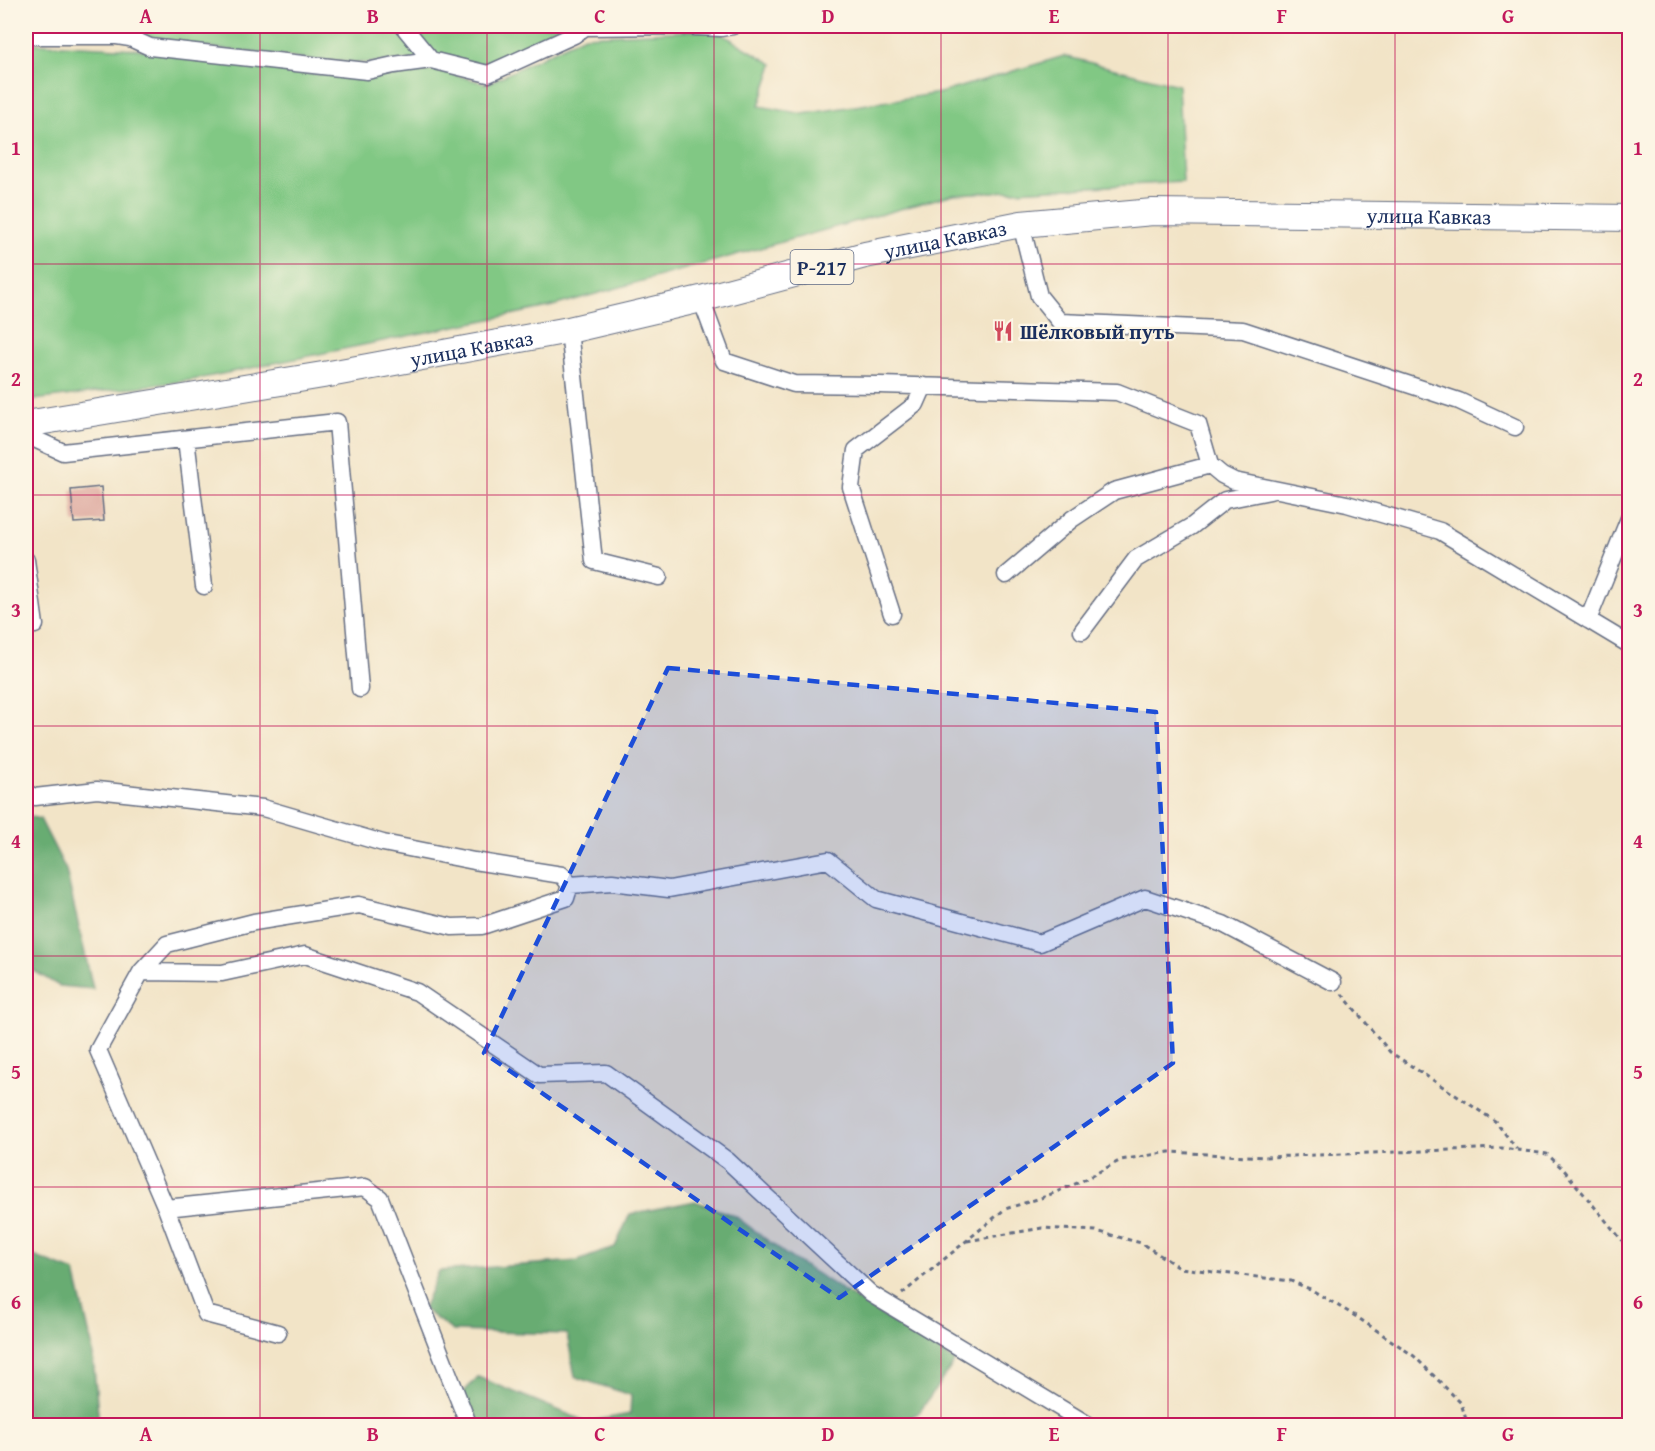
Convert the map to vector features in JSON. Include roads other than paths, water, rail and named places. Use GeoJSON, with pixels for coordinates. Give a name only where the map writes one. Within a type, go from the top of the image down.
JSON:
{"type":"FeatureCollection","features":[{"type":"Feature","properties":{"kind":"highway","name":"улица Кавказ"},"geometry":{"type":"LineString","coordinates":[[26,424],[335,373],[569,330],[701,299],[866,255],[1021,224],[1153,212],[1629,218]]}},
{"type":"Feature","properties":{"kind":"street"},"geometry":{"type":"LineString","coordinates":[[403,26],[431,60]]}},
{"type":"Feature","properties":{"kind":"street"},"geometry":{"type":"LineString","coordinates":[[26,36],[125,31],[150,46],[367,71],[431,60],[488,74],[574,35],[585,27],[733,26]]}},
{"type":"Feature","properties":{"kind":"street"},"geometry":{"type":"LineString","coordinates":[[1021,224],[1039,296],[1060,322],[1243,330],[1459,401],[1515,427]]}},
{"type":"Feature","properties":{"kind":"street"},"geometry":{"type":"LineString","coordinates":[[701,299],[724,361],[794,384],[1117,392],[1198,424],[1210,465],[1234,481],[1347,504],[1440,531],[1629,645]]}},
{"type":"Feature","properties":{"kind":"street"},"geometry":{"type":"LineString","coordinates":[[569,330],[594,561],[659,577]]}},
{"type":"Feature","properties":{"kind":"street"},"geometry":{"type":"LineString","coordinates":[[892,614],[851,487],[856,450],[916,404],[924,386]]}},
{"type":"Feature","properties":{"kind":"street"},"geometry":{"type":"LineString","coordinates":[[26,435],[63,452],[337,422],[360,689]]}},
{"type":"Feature","properties":{"kind":"street"},"geometry":{"type":"LineString","coordinates":[[186,440],[204,586]]}},
{"type":"Feature","properties":{"kind":"street"},"geometry":{"type":"LineString","coordinates":[[1006,575],[1072,519],[1114,491],[1210,465]]}},
{"type":"Feature","properties":{"kind":"street"},"geometry":{"type":"LineString","coordinates":[[1082,631],[1136,559],[1192,526],[1226,500],[1278,490]]}},
{"type":"Feature","properties":{"kind":"street"},"geometry":{"type":"LineString","coordinates":[[1588,620],[1629,516]]}},
{"type":"Feature","properties":{"kind":"street"},"geometry":{"type":"LineString","coordinates":[[26,560],[34,625]]}},
{"type":"Feature","properties":{"kind":"street"},"geometry":{"type":"LineString","coordinates":[[26,793],[35,797],[97,790],[263,808],[383,843],[562,875],[570,885]]}},
{"type":"Feature","properties":{"kind":"street"},"geometry":{"type":"LineString","coordinates":[[570,885],[612,882],[669,888],[828,860],[876,899],[1040,943],[1144,898],[1223,924],[1333,982]]}},
{"type":"Feature","properties":{"kind":"street"},"geometry":{"type":"LineString","coordinates":[[278,1333],[206,1314],[166,1208],[98,1050],[141,972],[167,944],[254,922],[359,905],[452,927],[482,926],[566,898],[570,885]]}},
{"type":"Feature","properties":{"kind":"street"},"geometry":{"type":"LineString","coordinates":[[141,972],[222,973],[305,955],[417,992],[539,1075],[606,1072],[728,1161],[871,1294],[1090,1425]]}},
{"type":"Feature","properties":{"kind":"street"},"geometry":{"type":"LineString","coordinates":[[166,1208],[365,1187],[380,1198],[469,1425]]}},
{"type":"Feature","properties":{"kind":"place","name":"Шёлковый путь"},"geometry":{"type":"Point","coordinates":[1003,331]}}]}
